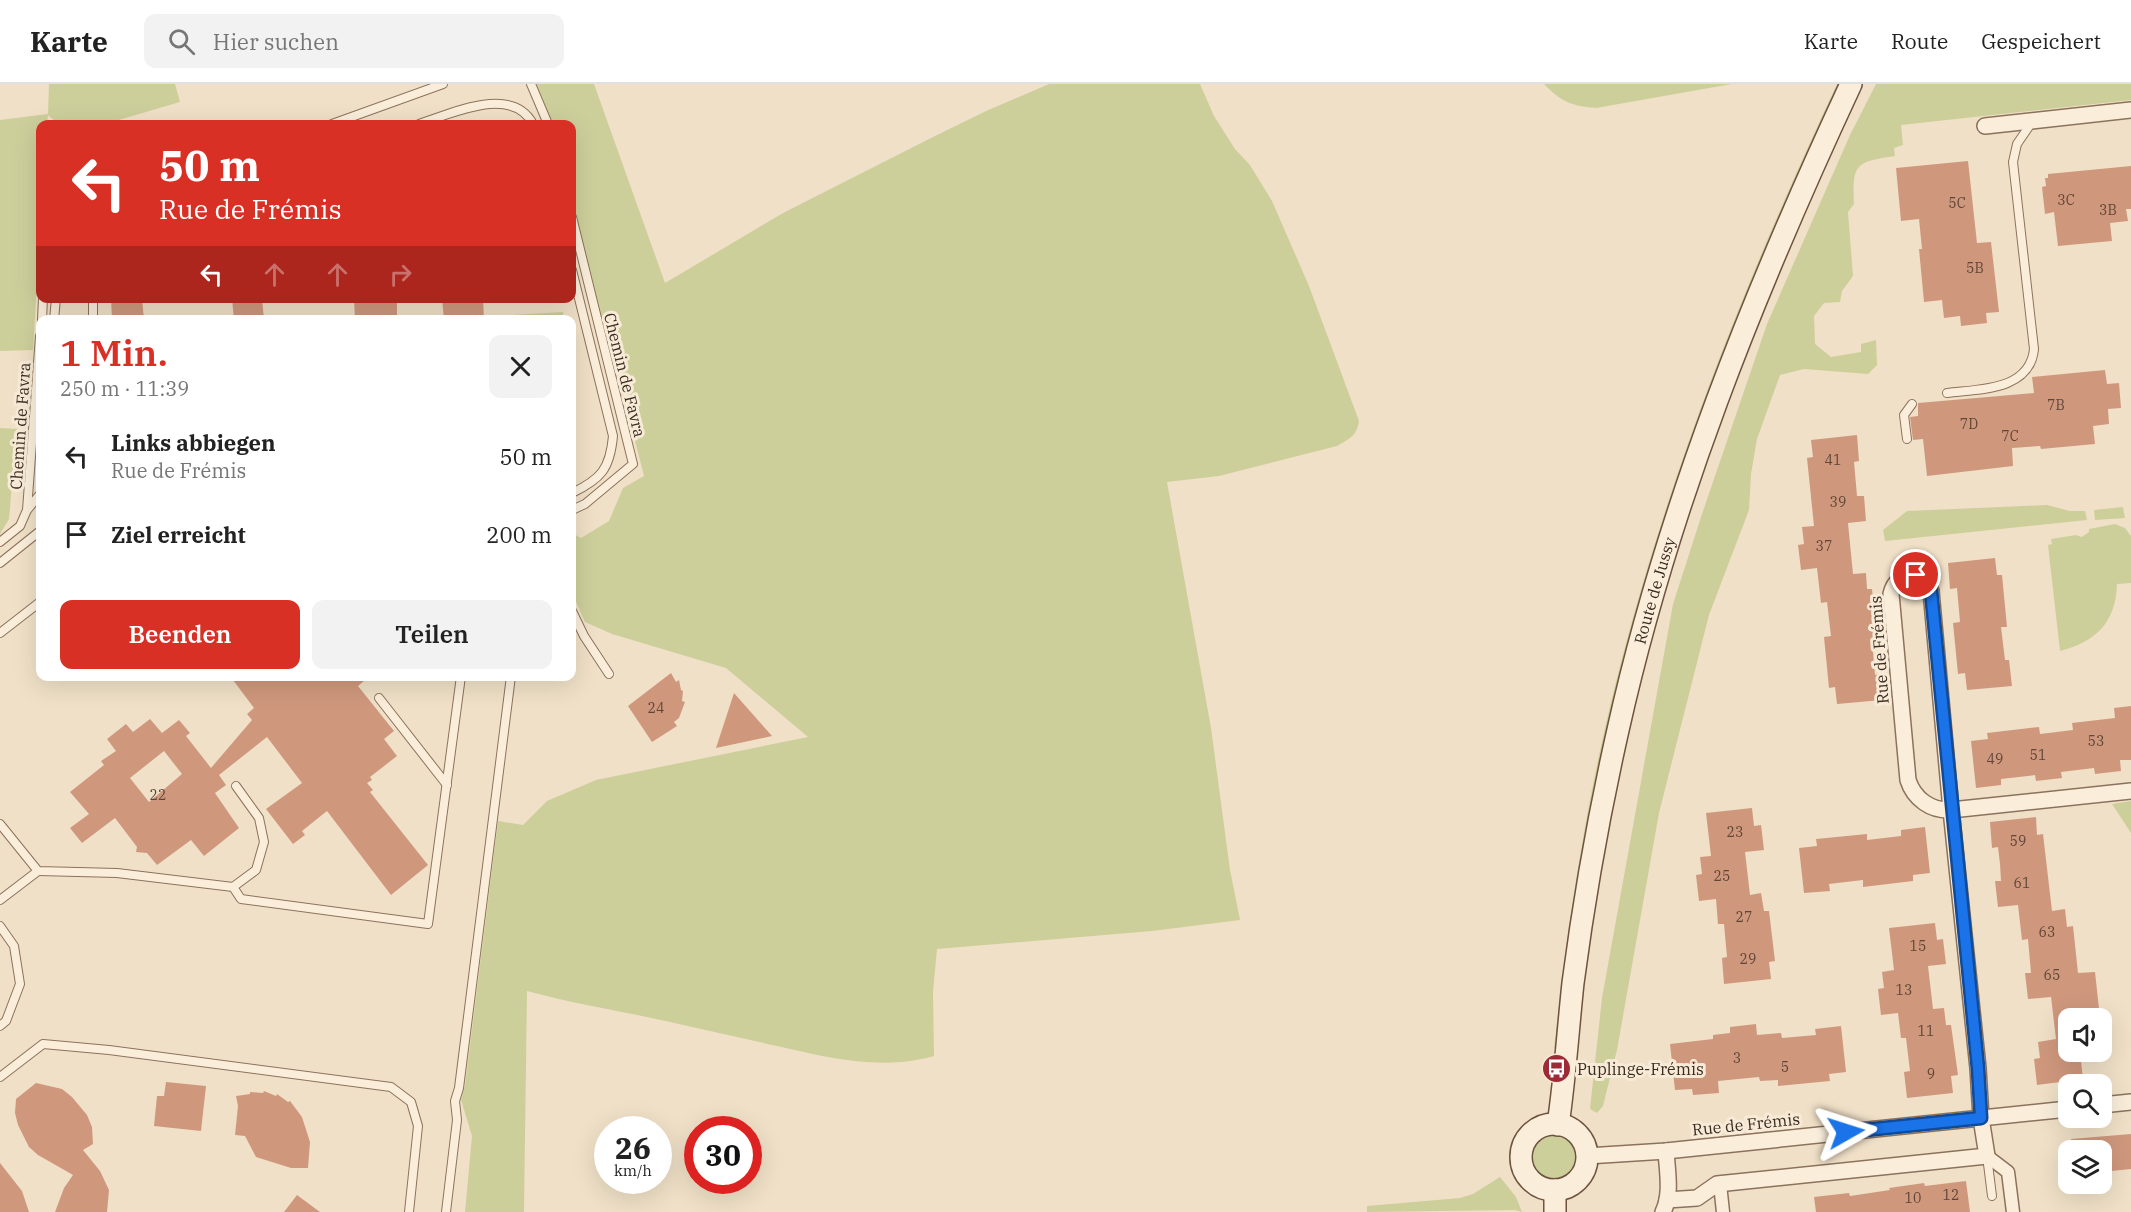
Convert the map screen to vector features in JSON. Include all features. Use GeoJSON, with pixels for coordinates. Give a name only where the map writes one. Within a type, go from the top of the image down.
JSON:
{"type":"FeatureCollection","features":[{"type":"Feature","properties":{"kind":"main road","name":"Route de Jussy"},"geometry":{"type":"LineString","coordinates":[[1558,1125],[1573,983],[1601,813],[1620,720],[1661,566],[1714,405],[1744,328],[1851,84]]}},
{"type":"Feature","properties":{"kind":"main road"},"geometry":{"type":"LineString","coordinates":[[1558,1125],[1566,1127],[1579,1136],[1587,1156],[1585,1169],[1578,1180],[1568,1187],[1555,1190],[1541,1188],[1534,1184],[1525,1173],[1521,1160],[1522,1147],[1534,1132],[1545,1126],[1558,1125]]}},
{"type":"Feature","properties":{"kind":"main road"},"geometry":{"type":"LineString","coordinates":[[1555,1190],[1555,1212]]}},
{"type":"Feature","properties":{"kind":"street"},"geometry":{"type":"LineString","coordinates":[[1985,126],[2131,110]]}},
{"type":"Feature","properties":{"kind":"street","name":"Rue de Frémis"},"geometry":{"type":"LineString","coordinates":[[1987,1156],[1981,1118],[1978,1068],[1951,810],[1931,591],[1924,579],[1916,575],[1901,578],[1897,582],[1891,594],[1908,780],[1915,794],[1928,805],[1943,811],[1951,810],[2131,791]]}},
{"type":"Feature","properties":{"kind":"street"},"geometry":{"type":"LineString","coordinates":[[2112,1105],[2131,1102]]}},
{"type":"Feature","properties":{"kind":"street","name":"Rue de Frémis"},"geometry":{"type":"LineString","coordinates":[[1587,1156],[1666,1151],[2058,1110]]}},
{"type":"Feature","properties":{"kind":"street"},"geometry":{"type":"LineString","coordinates":[[1666,1151],[1668,1190],[1665,1206],[1696,1198],[1720,1184],[1987,1156],[2008,1172],[2013,1212]]}},
{"type":"Feature","properties":{"kind":"street"},"geometry":{"type":"LineString","coordinates":[[1720,1184],[1723,1212]]}},
{"type":"Feature","properties":{"kind":"lane"},"geometry":{"type":"LineString","coordinates":[[343,120],[444,84]]}},
{"type":"Feature","properties":{"kind":"lane"},"geometry":{"type":"LineString","coordinates":[[531,84],[546,120]]}},
{"type":"Feature","properties":{"kind":"lane"},"geometry":{"type":"LineString","coordinates":[[432,120],[481,103],[500,102],[514,106],[530,120]]}},
{"type":"Feature","properties":{"kind":"lane"},"geometry":{"type":"LineString","coordinates":[[1947,393],[2004,385],[2020,376],[2032,358],[2034,349],[2013,162],[2017,144],[2033,121]]}},
{"type":"Feature","properties":{"kind":"lane","name":"Chemin de Favra"},"geometry":{"type":"LineString","coordinates":[[576,233],[633,464],[585,504],[576,508]]}},
{"type":"Feature","properties":{"kind":"lane"},"geometry":{"type":"LineString","coordinates":[[576,286],[613,436],[612,456],[602,473],[576,491]]}},
{"type":"Feature","properties":{"kind":"lane","name":"Chemin de Favra"},"geometry":{"type":"LineString","coordinates":[[0,542],[20,526],[27,510],[36,390]]}},
{"type":"Feature","properties":{"kind":"lane"},"geometry":{"type":"LineString","coordinates":[[1907,439],[1904,415],[1912,404]]}},
{"type":"Feature","properties":{"kind":"lane"},"geometry":{"type":"LineString","coordinates":[[27,510],[36,499]]}},
{"type":"Feature","properties":{"kind":"lane"},"geometry":{"type":"LineString","coordinates":[[0,562],[36,534]]}},
{"type":"Feature","properties":{"kind":"lane"},"geometry":{"type":"LineString","coordinates":[[0,633],[36,605]]}},
{"type":"Feature","properties":{"kind":"lane"},"geometry":{"type":"LineString","coordinates":[[576,619],[609,674]]}},
{"type":"Feature","properties":{"kind":"lane"},"geometry":{"type":"LineString","coordinates":[[233,887],[242,899],[428,924],[460,681]]}},
{"type":"Feature","properties":{"kind":"lane"},"geometry":{"type":"LineString","coordinates":[[446,1212],[457,1120],[455,1101],[459,1088],[511,681]]}},
{"type":"Feature","properties":{"kind":"lane"},"geometry":{"type":"LineString","coordinates":[[379,698],[447,785]]}},
{"type":"Feature","properties":{"kind":"lane"},"geometry":{"type":"LineString","coordinates":[[0,900],[38,871],[117,873],[233,887],[256,870],[264,842],[259,818],[236,786]]}},
{"type":"Feature","properties":{"kind":"lane"},"geometry":{"type":"LineString","coordinates":[[0,824],[38,871]]}},
{"type":"Feature","properties":{"kind":"lane"},"geometry":{"type":"LineString","coordinates":[[0,926],[14,946],[20,984],[6,1021],[0,1026]]}},
{"type":"Feature","properties":{"kind":"lane"},"geometry":{"type":"LineString","coordinates":[[0,1077],[43,1044],[109,1050],[391,1087],[411,1101],[418,1126],[409,1212]]}},
{"type":"Feature","properties":{"kind":"lane"},"geometry":{"type":"LineString","coordinates":[[1987,1156],[1992,1196]]}},
{"type":"Feature","properties":{"kind":"green space"},"geometry":{"type":"Polygon","coordinates":[[[49,84],[175,84],[180,102],[119,120],[54,120],[48,115],[47,120],[36,120],[36,300],[33,350],[0,351],[0,120],[48,114],[49,84]]]}},
{"type":"Feature","properties":{"kind":"green space"},"geometry":{"type":"Polygon","coordinates":[[[531,84],[594,84],[665,283],[783,213],[984,112],[1049,84],[1200,84],[1214,116],[1235,149],[1250,165],[1272,201],[1309,286],[1359,421],[1354,434],[1337,446],[1219,476],[1167,482],[1211,728],[1230,870],[1240,920],[1152,931],[937,949],[933,992],[934,1056],[894,1062],[875,1063],[816,1055],[527,991],[524,1212],[465,1212],[472,1136],[461,1100],[465,1085],[498,821],[523,825],[547,801],[596,780],[808,737],[726,668],[612,634],[585,622],[576,602],[576,535],[581,538],[609,521],[623,488],[644,476],[605,324],[598,320],[576,233],[576,120],[546,120],[531,84]]]}},
{"type":"Feature","properties":{"kind":"green space"},"geometry":{"type":"Polygon","coordinates":[[[1544,84],[1732,84],[1596,108],[1567,102],[1544,84]]]}},
{"type":"Feature","properties":{"kind":"green space"},"geometry":{"type":"Polygon","coordinates":[[[1837,84],[1840,84],[1736,324],[1706,400],[1652,560],[1630,641],[1564,979],[1556,1048],[1554,1048],[1581,847],[1605,728],[1649,562],[1675,481],[1734,320],[1837,84]]]}},
{"type":"Feature","properties":{"kind":"green space"},"geometry":{"type":"Polygon","coordinates":[[[1876,84],[2131,84],[2131,100],[1901,125],[1903,145],[1894,148],[1895,156],[1864,163],[1856,172],[1854,204],[1848,212],[1853,276],[1842,291],[1840,302],[1824,303],[1814,316],[1815,344],[1831,357],[1861,352],[1861,344],[1876,340],[1877,365],[1868,374],[1804,369],[1780,375],[1757,439],[1751,474],[1749,510],[1709,615],[1659,813],[1617,1050],[1603,1106],[1597,1113],[1590,1109],[1602,998],[1673,604],[1767,324],[1850,135],[1876,84]]]}},
{"type":"Feature","properties":{"kind":"green space"},"geometry":{"type":"Polygon","coordinates":[[[563,312],[563,315],[512,315],[563,312]]]}},
{"type":"Feature","properties":{"kind":"green space"},"geometry":{"type":"Polygon","coordinates":[[[0,428],[17,429],[9,519],[0,534],[0,428]]]}},
{"type":"Feature","properties":{"kind":"green space"},"geometry":{"type":"Polygon","coordinates":[[[2047,505],[2070,511],[2085,511],[2087,520],[1885,541],[1883,530],[1907,511],[2047,505]]]}},
{"type":"Feature","properties":{"kind":"green space"},"geometry":{"type":"Polygon","coordinates":[[[2123,507],[2125,518],[2095,520],[2094,510],[2123,507]]]}},
{"type":"Feature","properties":{"kind":"green space"},"geometry":{"type":"Polygon","coordinates":[[[2115,524],[2125,528],[2131,536],[2131,583],[2117,584],[2113,609],[2108,620],[2094,636],[2060,651],[2048,545],[2052,544],[2051,539],[2076,535],[2082,537],[2089,532],[2089,529],[2115,524]]]}},
{"type":"Feature","properties":{"kind":"green space"},"geometry":{"type":"Polygon","coordinates":[[[2131,801],[2131,833],[2112,804],[2131,801]]]}},
{"type":"Feature","properties":{"kind":"green space"},"geometry":{"type":"Polygon","coordinates":[[[1554,1136],[1570,1142],[1576,1158],[1570,1174],[1554,1180],[1538,1174],[1532,1158],[1538,1142],[1554,1136]]]}},
{"type":"Feature","properties":{"kind":"green space"},"geometry":{"type":"Polygon","coordinates":[[[1500,1177],[1516,1197],[1522,1212],[1515,1210],[1367,1212],[1367,1206],[1460,1198],[1473,1194],[1500,1177]]]}},
{"type":"Feature","properties":{"kind":"building"},"geometry":{"type":"Polygon","coordinates":[[[1968,161],[1977,243],[1991,242],[1999,312],[1986,313],[1987,323],[1961,326],[1960,316],[1944,318],[1942,300],[1924,302],[1919,249],[1922,249],[1919,219],[1901,221],[1896,168],[1968,161]]]}},
{"type":"Feature","properties":{"kind":"building"},"geometry":{"type":"Polygon","coordinates":[[[2131,166],[2131,209],[2126,209],[2128,221],[2110,223],[2112,241],[2058,246],[2054,212],[2045,214],[2042,187],[2046,186],[2045,178],[2048,178],[2048,174],[2131,166]]]}},
{"type":"Feature","properties":{"kind":"building"},"geometry":{"type":"Polygon","coordinates":[[[111,303],[142,303],[144,315],[112,315],[111,303]]]}},
{"type":"Feature","properties":{"kind":"building"},"geometry":{"type":"Polygon","coordinates":[[[232,303],[262,303],[264,315],[234,315],[232,303]]]}},
{"type":"Feature","properties":{"kind":"building"},"geometry":{"type":"Polygon","coordinates":[[[354,303],[397,303],[397,315],[355,315],[354,303]]]}},
{"type":"Feature","properties":{"kind":"building"},"geometry":{"type":"Polygon","coordinates":[[[442,303],[483,303],[484,315],[444,315],[442,303]]]}},
{"type":"Feature","properties":{"kind":"building"},"geometry":{"type":"Polygon","coordinates":[[[2105,370],[2107,384],[2119,383],[2121,408],[2108,409],[2109,424],[2093,426],[2095,444],[2041,449],[2040,446],[2012,448],[2013,466],[1927,476],[1923,439],[1913,440],[1910,417],[1918,416],[1918,403],[2034,393],[2032,377],[2105,370]]]}},
{"type":"Feature","properties":{"kind":"building"},"geometry":{"type":"Polygon","coordinates":[[[1857,435],[1859,461],[1854,462],[1857,496],[1864,496],[1866,521],[1848,523],[1853,574],[1866,573],[1867,589],[1872,589],[1877,641],[1872,641],[1875,675],[1880,674],[1882,700],[1837,704],[1835,687],[1829,688],[1824,637],[1831,636],[1827,602],[1821,603],[1817,568],[1801,570],[1798,545],[1804,544],[1802,527],[1814,526],[1807,458],[1813,457],[1811,440],[1857,435]]]}},
{"type":"Feature","properties":{"kind":"building"},"geometry":{"type":"Polygon","coordinates":[[[1995,558],[1997,575],[2002,575],[2007,627],[2001,627],[2005,660],[2009,660],[2012,686],[1967,690],[1965,673],[1958,674],[1953,623],[1960,622],[1957,588],[1950,589],[1948,563],[1995,558]]]}},
{"type":"Feature","properties":{"kind":"building"},"geometry":{"type":"Polygon","coordinates":[[[671,673],[676,682],[679,680],[683,691],[682,701],[685,702],[679,718],[674,722],[677,726],[652,742],[628,706],[671,673]]]}},
{"type":"Feature","properties":{"kind":"building"},"geometry":{"type":"Polygon","coordinates":[[[234,681],[364,681],[358,686],[394,731],[384,739],[397,756],[370,777],[372,780],[367,783],[373,790],[370,792],[428,865],[391,895],[327,811],[302,831],[305,835],[293,844],[266,809],[302,783],[267,737],[219,775],[226,785],[215,793],[239,828],[204,856],[191,840],[157,865],[147,853],[136,852],[137,847],[115,818],[82,843],[70,828],[89,814],[70,792],[104,765],[101,761],[116,751],[107,739],[126,724],[133,732],[150,719],[162,733],[179,720],[190,733],[186,736],[211,768],[252,720],[247,714],[254,708],[234,681]],[[164,751],[130,778],[149,802],[182,774],[164,751]]]}},
{"type":"Feature","properties":{"kind":"building"},"geometry":{"type":"Polygon","coordinates":[[[734,693],[772,736],[716,748],[734,693]]]}},
{"type":"Feature","properties":{"kind":"building"},"geometry":{"type":"Polygon","coordinates":[[[2131,706],[2131,760],[2120,760],[2121,771],[2095,774],[2094,768],[2061,772],[2062,778],[2036,781],[2035,775],[2001,779],[2001,785],[1976,788],[1971,741],[1988,739],[1987,733],[2039,727],[2040,734],[2073,730],[2072,723],[2115,718],[2114,708],[2131,706]]]}},
{"type":"Feature","properties":{"kind":"building"},"geometry":{"type":"Polygon","coordinates":[[[1752,808],[1754,826],[1761,825],[1764,850],[1745,852],[1750,895],[1761,893],[1764,911],[1769,911],[1775,961],[1769,962],[1771,979],[1724,984],[1722,958],[1727,957],[1724,924],[1718,924],[1716,899],[1699,901],[1696,875],[1702,874],[1700,857],[1711,856],[1706,813],[1752,808]]]}},
{"type":"Feature","properties":{"kind":"building"},"geometry":{"type":"Polygon","coordinates":[[[2036,817],[2037,835],[2043,834],[2052,911],[2065,909],[2067,927],[2073,926],[2078,973],[2095,972],[2099,1008],[2058,1008],[2058,1062],[2081,1062],[2082,1074],[2058,1074],[2058,1082],[2037,1085],[2034,1059],[2040,1058],[2038,1042],[2056,1039],[2051,997],[2028,999],[2025,973],[2031,973],[2028,939],[2022,940],[2018,905],[1998,907],[1995,881],[2001,881],[2000,864],[1998,847],[1992,848],[1990,822],[2036,817]]]}},
{"type":"Feature","properties":{"kind":"building"},"geometry":{"type":"Polygon","coordinates":[[[1925,827],[1930,873],[1913,875],[1913,881],[1863,887],[1863,880],[1829,884],[1830,891],[1804,893],[1799,848],[1817,846],[1816,839],[1867,834],[1867,840],[1901,836],[1901,830],[1925,827]]]}},
{"type":"Feature","properties":{"kind":"building"},"geometry":{"type":"Polygon","coordinates":[[[1935,923],[1937,940],[1943,939],[1946,964],[1928,966],[1933,1009],[1944,1008],[1946,1025],[1951,1025],[1958,1075],[1951,1076],[1953,1093],[1907,1098],[1904,1072],[1910,1071],[1906,1038],[1901,1038],[1898,1013],[1881,1015],[1878,989],[1884,988],[1882,972],[1894,970],[1889,928],[1935,923]]]}},
{"type":"Feature","properties":{"kind":"building"},"geometry":{"type":"Polygon","coordinates":[[[1756,1024],[1757,1035],[1781,1033],[1782,1038],[1816,1035],[1815,1029],[1841,1026],[1846,1072],[1829,1074],[1830,1081],[1778,1086],[1778,1080],[1760,1081],[1759,1077],[1718,1081],[1719,1093],[1693,1095],[1692,1089],[1675,1090],[1670,1044],[1713,1039],[1713,1035],[1730,1033],[1730,1027],[1756,1024]]]}},
{"type":"Feature","properties":{"kind":"building"},"geometry":{"type":"Polygon","coordinates":[[[166,1082],[206,1086],[201,1131],[154,1126],[157,1096],[164,1096],[166,1082]]]}},
{"type":"Feature","properties":{"kind":"building"},"geometry":{"type":"Polygon","coordinates":[[[36,1083],[62,1089],[87,1115],[92,1127],[93,1144],[83,1150],[100,1171],[109,1190],[107,1212],[55,1212],[64,1188],[73,1175],[38,1155],[29,1147],[15,1113],[16,1099],[36,1083]]]}},
{"type":"Feature","properties":{"kind":"building"},"geometry":{"type":"Polygon","coordinates":[[[264,1091],[276,1096],[277,1094],[288,1102],[290,1101],[302,1117],[310,1142],[308,1168],[291,1168],[256,1157],[245,1136],[235,1135],[238,1106],[236,1096],[264,1091]]]}},
{"type":"Feature","properties":{"kind":"building"},"geometry":{"type":"Polygon","coordinates":[[[2131,1134],[2131,1169],[2112,1171],[2112,1140],[2071,1139],[2131,1134]]]}},
{"type":"Feature","properties":{"kind":"building"},"geometry":{"type":"Polygon","coordinates":[[[0,1163],[22,1191],[29,1212],[0,1212],[0,1163]]]}},
{"type":"Feature","properties":{"kind":"building"},"geometry":{"type":"Polygon","coordinates":[[[1966,1181],[1970,1212],[1816,1212],[1814,1197],[1849,1193],[1850,1196],[1924,1183],[1925,1186],[1966,1181]]]}},
{"type":"Feature","properties":{"kind":"building"},"geometry":{"type":"Polygon","coordinates":[[[297,1195],[320,1212],[284,1212],[297,1195]]]}},
{"type":"Feature","properties":{"kind":"place","name":"Puplinge-Frémis"},"geometry":{"type":"Point","coordinates":[1556,1069]}},
{"type":"Feature","properties":{"kind":"route"},"geometry":{"type":"LineString","coordinates":[[1846,1132],[1981,1118],[1931,591],[1924,579],[1916,575]]}}]}
